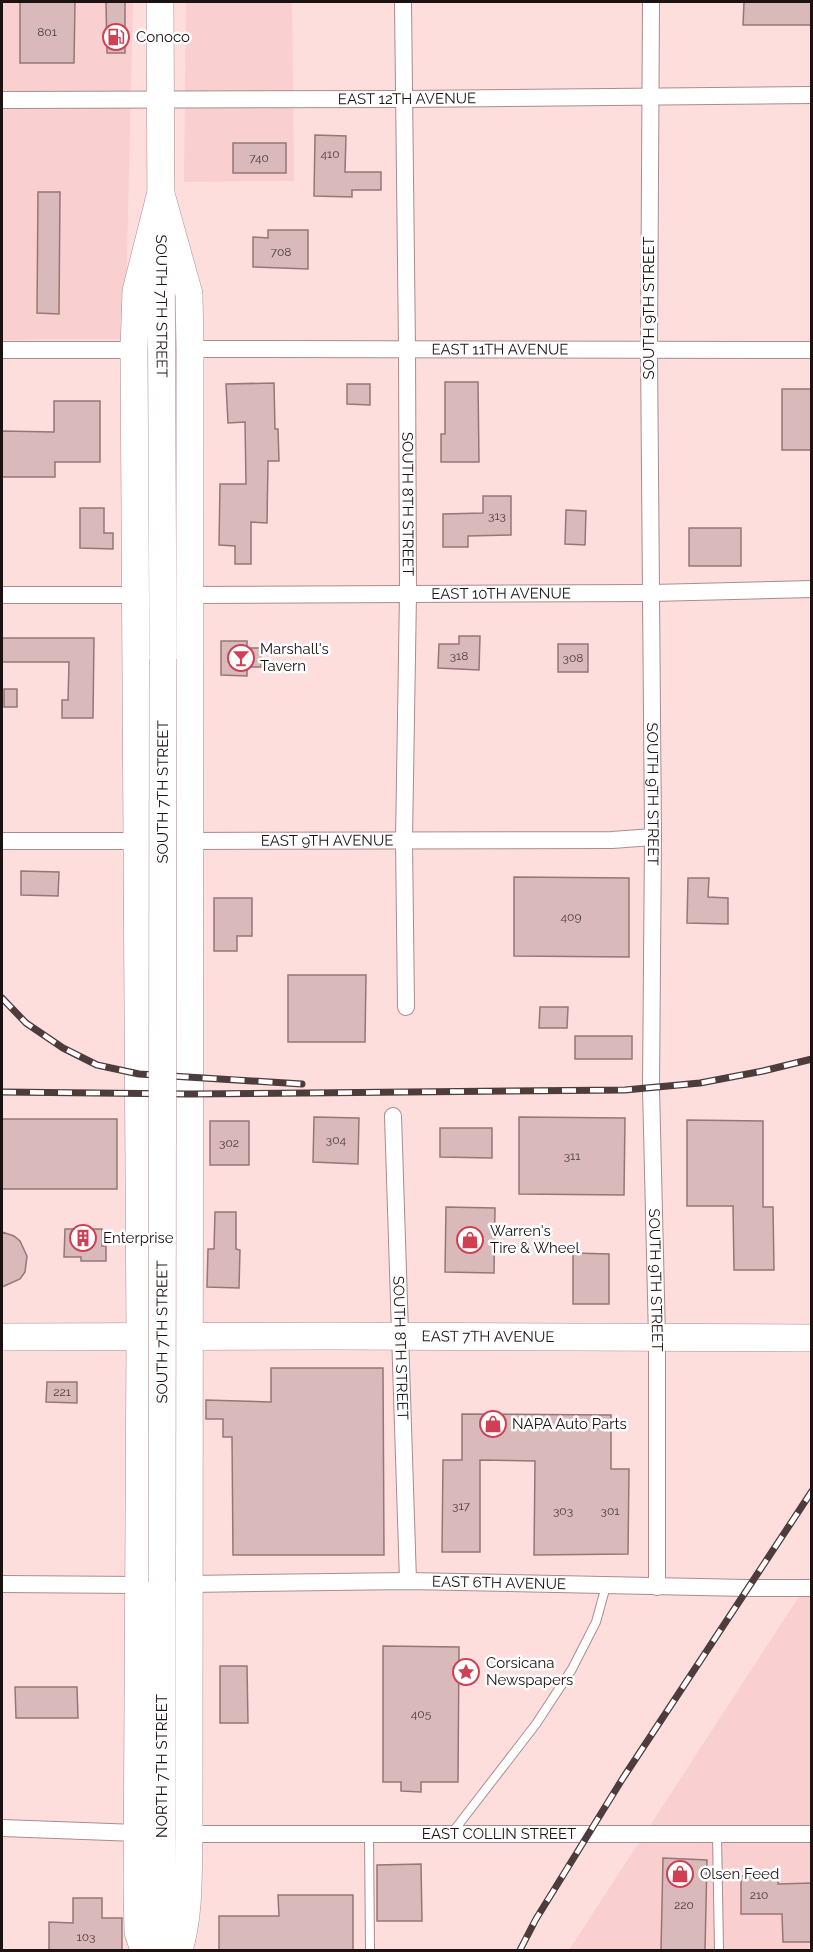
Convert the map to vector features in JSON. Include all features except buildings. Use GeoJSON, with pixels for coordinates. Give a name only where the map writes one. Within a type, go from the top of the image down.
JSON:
{"type":"FeatureCollection","features":[{"type":"Feature","properties":{"kind":"main road","name":"SOUTH 7TH STREET"},"geometry":{"type":"LineString","coordinates":[[160,2],[163,1584]]}},
{"type":"Feature","properties":{"kind":"main road"},"geometry":{"type":"LineString","coordinates":[[144,1950],[138,1932],[137,1833],[163,1584],[165,1337],[189,841],[189,294],[160,194]]}},
{"type":"Feature","properties":{"kind":"main road"},"geometry":{"type":"LineString","coordinates":[[160,194],[136,291],[134,350],[137,841],[165,1337],[163,1584],[189,1834],[185,1921],[179,1950]]}},
{"type":"Feature","properties":{"kind":"main road","name":"EAST 7TH AVENUE"},"geometry":{"type":"LineString","coordinates":[[2,1337],[812,1338]]}},
{"type":"Feature","properties":{"kind":"main road","name":"NORTH 7TH STREET"},"geometry":{"type":"LineString","coordinates":[[162,1950],[163,1584]]}},
{"type":"Feature","properties":{"kind":"street","name":"SOUTH 8TH STREET"},"geometry":{"type":"LineString","coordinates":[[404,2],[408,594],[404,840],[406,1007]]}},
{"type":"Feature","properties":{"kind":"street","name":"SOUTH 9TH STREET"},"geometry":{"type":"LineString","coordinates":[[651,2],[649,350],[653,837],[651,1088],[657,1338],[657,1587]]}},
{"type":"Feature","properties":{"kind":"street","name":"EAST 12TH AVENUE"},"geometry":{"type":"LineString","coordinates":[[2,100],[812,95]]}},
{"type":"Feature","properties":{"kind":"street","name":"EAST 11TH AVENUE"},"geometry":{"type":"LineString","coordinates":[[190,349],[812,350]]}},
{"type":"Feature","properties":{"kind":"street"},"geometry":{"type":"LineString","coordinates":[[2,350],[134,350]]}},
{"type":"Feature","properties":{"kind":"street","name":"EAST 10TH AVENUE"},"geometry":{"type":"LineString","coordinates":[[189,595],[652,593],[812,589]]}},
{"type":"Feature","properties":{"kind":"street"},"geometry":{"type":"LineString","coordinates":[[2,595],[135,595]]}},
{"type":"Feature","properties":{"kind":"street","name":"EAST 9TH AVENUE"},"geometry":{"type":"LineString","coordinates":[[2,841],[612,840],[653,837]]}},
{"type":"Feature","properties":{"kind":"street","name":"SOUTH 8TH STREET"},"geometry":{"type":"LineString","coordinates":[[393,1116],[408,1581]]}},
{"type":"Feature","properties":{"kind":"street","name":"EAST 6TH AVENUE"},"geometry":{"type":"LineString","coordinates":[[2,1584],[408,1581],[812,1588]]}},
{"type":"Feature","properties":{"kind":"street"},"geometry":{"type":"LineString","coordinates":[[2,1828],[137,1833]]}},
{"type":"Feature","properties":{"kind":"street","name":"EAST COLLIN STREET"},"geometry":{"type":"LineString","coordinates":[[189,1834],[812,1834]]}},
{"type":"Feature","properties":{"kind":"lane"},"geometry":{"type":"LineString","coordinates":[[452,1833],[536,1724],[572,1669],[596,1622],[606,1586]]}},
{"type":"Feature","properties":{"kind":"lane"},"geometry":{"type":"LineString","coordinates":[[369,1833],[370,1950]]}},
{"type":"Feature","properties":{"kind":"lane"},"geometry":{"type":"LineString","coordinates":[[717,1833],[719,1950]]}},
{"type":"Feature","properties":{"kind":"shaded area"},"geometry":{"type":"Polygon","coordinates":[[[2,2],[133,2],[125,339],[2,340],[2,2]]]}},
{"type":"Feature","properties":{"kind":"shaded area"},"geometry":{"type":"Polygon","coordinates":[[[186,2],[292,2],[294,181],[184,182],[186,2]]]}},
{"type":"Feature","properties":{"kind":"shaded area"},"geometry":{"type":"Polygon","coordinates":[[[811,1578],[811,1950],[569,1950],[811,1578]]]}},
{"type":"Feature","properties":{"kind":"railway"},"geometry":{"type":"LineString","coordinates":[[2,998],[26,1023],[63,1048],[97,1065],[139,1074],[302,1084]]}},
{"type":"Feature","properties":{"kind":"railway"},"geometry":{"type":"LineString","coordinates":[[2,1092],[189,1094],[625,1090],[700,1083],[812,1059]]}},
{"type":"Feature","properties":{"kind":"railway"},"geometry":{"type":"LineString","coordinates":[[520,1950],[536,1919],[623,1778],[812,1491]]}},
{"type":"Feature","properties":{"kind":"place","name":"Conoco"},"geometry":{"type":"Point","coordinates":[116,37]}},
{"type":"Feature","properties":{"kind":"place","name":"Marshall's Tavern"},"geometry":{"type":"Point","coordinates":[241,658]}},
{"type":"Feature","properties":{"kind":"place","name":"Enterprise"},"geometry":{"type":"Point","coordinates":[83,1238]}},
{"type":"Feature","properties":{"kind":"place","name":"Warren's Tire & Wheel"},"geometry":{"type":"Point","coordinates":[470,1240]}},
{"type":"Feature","properties":{"kind":"place","name":"NAPA Auto Parts"},"geometry":{"type":"Point","coordinates":[493,1424]}},
{"type":"Feature","properties":{"kind":"place","name":"Corsicana Newspapers"},"geometry":{"type":"Point","coordinates":[466,1672]}},
{"type":"Feature","properties":{"kind":"place","name":"Olsen Feed"},"geometry":{"type":"Point","coordinates":[680,1874]}}]}
